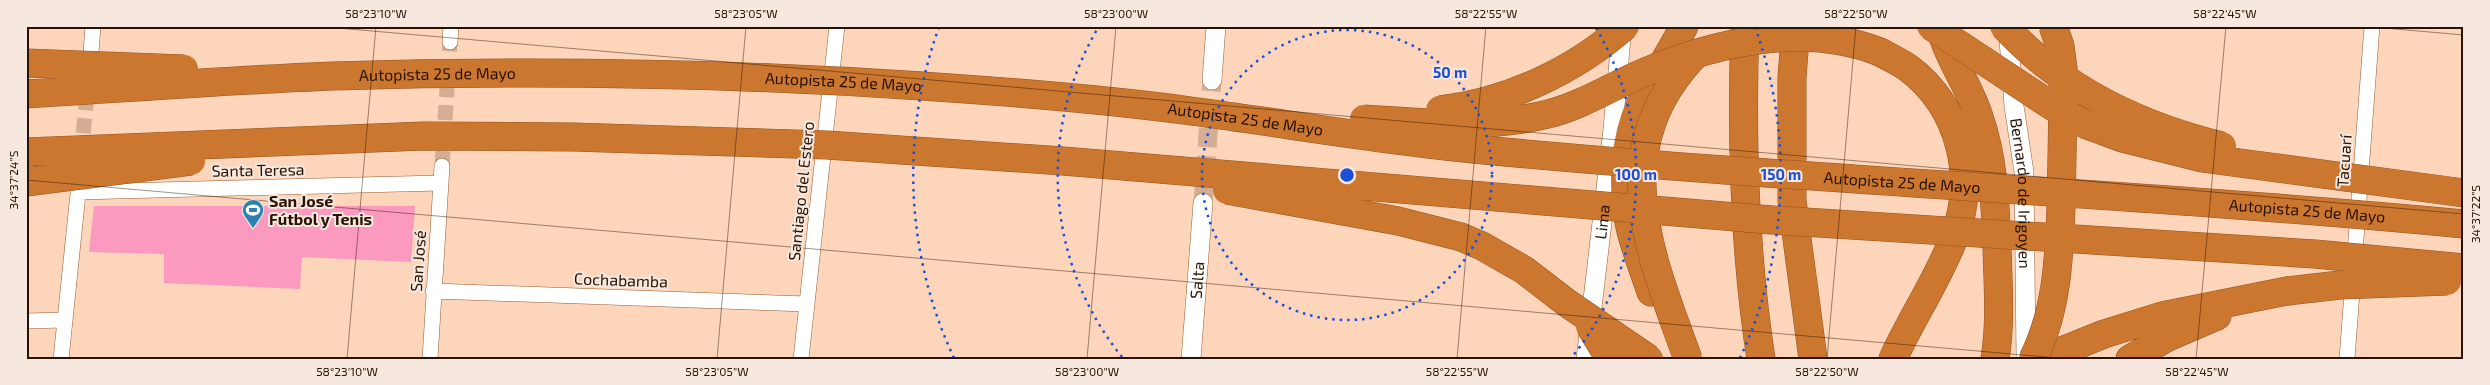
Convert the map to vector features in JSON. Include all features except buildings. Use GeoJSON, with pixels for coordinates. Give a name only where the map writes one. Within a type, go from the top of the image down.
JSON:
{"type":"FeatureCollection","features":[{"type":"Feature","properties":{"kind":"highway"},"geometry":{"type":"LineString","coordinates":[[1363,119],[1448,109],[1498,99],[1557,72],[1586,56],[1624,26]]}},
{"type":"Feature","properties":{"kind":"highway"},"geometry":{"type":"LineString","coordinates":[[1684,26],[1633,122],[1626,170],[1629,226],[1652,294],[1669,329],[1690,359]]}},
{"type":"Feature","properties":{"kind":"highway"},"geometry":{"type":"LineString","coordinates":[[1690,359],[1648,244],[1642,199],[1642,167],[1652,123],[1673,81],[1700,49],[1730,26]]}},
{"type":"Feature","properties":{"kind":"highway"},"geometry":{"type":"LineString","coordinates":[[1746,26],[1743,87],[1745,198],[1762,359]]}},
{"type":"Feature","properties":{"kind":"highway"},"geometry":{"type":"LineString","coordinates":[[1796,26],[1792,77],[1792,201],[1813,359]]}},
{"type":"Feature","properties":{"kind":"highway"},"geometry":{"type":"LineString","coordinates":[[1931,26],[2052,106],[2087,125],[2146,146],[2202,158],[2464,192]]}},
{"type":"Feature","properties":{"kind":"highway"},"geometry":{"type":"LineString","coordinates":[[1940,26],[1945,46],[1979,114],[1994,174],[1999,294],[1995,359]]}},
{"type":"Feature","properties":{"kind":"highway"},"geometry":{"type":"LineString","coordinates":[[2006,26],[2040,61],[2082,91],[2138,118],[2214,144],[2342,175]]}},
{"type":"Feature","properties":{"kind":"highway"},"geometry":{"type":"LineString","coordinates":[[2033,359],[2045,331],[2055,294],[2059,249],[2063,69],[2060,46],[2053,26]]}},
{"type":"Feature","properties":{"kind":"highway"},"geometry":{"type":"LineString","coordinates":[[1185,110],[1472,124],[1530,118],[1576,106],[1664,64],[1711,50],[1754,41],[1796,37],[1828,39],[1880,52],[1906,66],[1919,77],[1938,99],[1952,121],[1965,167],[1964,194],[1954,240],[1893,359]]}},
{"type":"Feature","properties":{"kind":"highway"},"geometry":{"type":"LineString","coordinates":[[26,64],[330,76]]}},
{"type":"Feature","properties":{"kind":"highway","name":"Autopista 25 de Mayo"},"geometry":{"type":"LineString","coordinates":[[26,94],[330,76],[581,74],[922,86],[1185,110],[1361,136],[1485,151],[1784,175],[2342,213],[2464,224]]}},
{"type":"Feature","properties":{"kind":"highway"},"geometry":{"type":"LineString","coordinates":[[1613,129],[1651,85]]}},
{"type":"Feature","properties":{"kind":"highway"},"geometry":{"type":"LineString","coordinates":[[26,152],[336,139],[573,136],[827,145],[1063,161],[1772,220],[2315,254],[2464,268]]}},
{"type":"Feature","properties":{"kind":"highway"},"geometry":{"type":"LineString","coordinates":[[26,182],[151,167],[336,139]]}},
{"type":"Feature","properties":{"kind":"highway"},"geometry":{"type":"LineString","coordinates":[[1063,161],[1398,221],[1440,231],[1482,246],[1502,256],[1648,359]]}},
{"type":"Feature","properties":{"kind":"highway"},"geometry":{"type":"LineString","coordinates":[[2042,359],[2104,334],[2162,316],[2287,291],[2340,285],[2464,280]]}},
{"type":"Feature","properties":{"kind":"highway"},"geometry":{"type":"LineString","coordinates":[[2130,359],[2190,327],[2287,291]]}},
{"type":"Feature","properties":{"kind":"highway"},"geometry":{"type":"LineString","coordinates":[[1567,303],[1620,359]]}},
{"type":"Feature","properties":{"kind":"highway"},"geometry":{"type":"LineString","coordinates":[[1590,326],[1610,359]]}},
{"type":"Feature","properties":{"kind":"street"},"geometry":{"type":"LineString","coordinates":[[91,53],[93,26]]}},
{"type":"Feature","properties":{"kind":"street"},"geometry":{"type":"LineString","coordinates":[[450,42],[451,26]]}},
{"type":"Feature","properties":{"kind":"street","name":"Santiago del Estero"},"geometry":{"type":"LineString","coordinates":[[801,359],[837,26]]}},
{"type":"Feature","properties":{"kind":"street"},"geometry":{"type":"LineString","coordinates":[[1212,80],[1216,26]]}},
{"type":"Feature","properties":{"kind":"street","name":"Lima"},"geometry":{"type":"LineString","coordinates":[[1586,359],[1624,26]]}},
{"type":"Feature","properties":{"kind":"street","name":"Bernardo de Irigoyen"},"geometry":{"type":"LineString","coordinates":[[2006,26],[2024,172],[2026,359]]}},
{"type":"Feature","properties":{"kind":"street","name":"Tacuarí"},"geometry":{"type":"LineString","coordinates":[[2347,359],[2372,26]]}},
{"type":"Feature","properties":{"kind":"street","name":"San José"},"geometry":{"type":"LineString","coordinates":[[430,359],[442,166]]}},
{"type":"Feature","properties":{"kind":"street","name":"Santa Teresa"},"geometry":{"type":"LineString","coordinates":[[64,320],[78,187],[440,183]]}},
{"type":"Feature","properties":{"kind":"street","name":"Salta"},"geometry":{"type":"LineString","coordinates":[[1191,359],[1203,203]]}},
{"type":"Feature","properties":{"kind":"street","name":"Cochabamba"},"geometry":{"type":"LineString","coordinates":[[433,291],[807,304]]}},
{"type":"Feature","properties":{"kind":"street"},"geometry":{"type":"LineString","coordinates":[[26,321],[64,320],[61,359]]}},
{"type":"Feature","properties":{"kind":"shaded area","name":"San José Fútbol y Tenis"},"geometry":{"type":"Polygon","coordinates":[[[94,206],[415,206],[411,262],[302,257],[300,289],[164,283],[164,254],[89,252],[94,206]]]}},
{"type":"Feature","properties":{"kind":"tunnel"},"geometry":{"type":"LineString","coordinates":[[442,166],[450,42]]}},
{"type":"Feature","properties":{"kind":"tunnel"},"geometry":{"type":"LineString","coordinates":[[1203,203],[1212,80]]}},
{"type":"Feature","properties":{"kind":"tunnel"},"geometry":{"type":"LineString","coordinates":[[81,156],[88,84]]}},
{"type":"Feature","properties":{"kind":"place","name":"San José Fútbol y Tenis"},"geometry":{"type":"Point","coordinates":[253,229]}}]}
